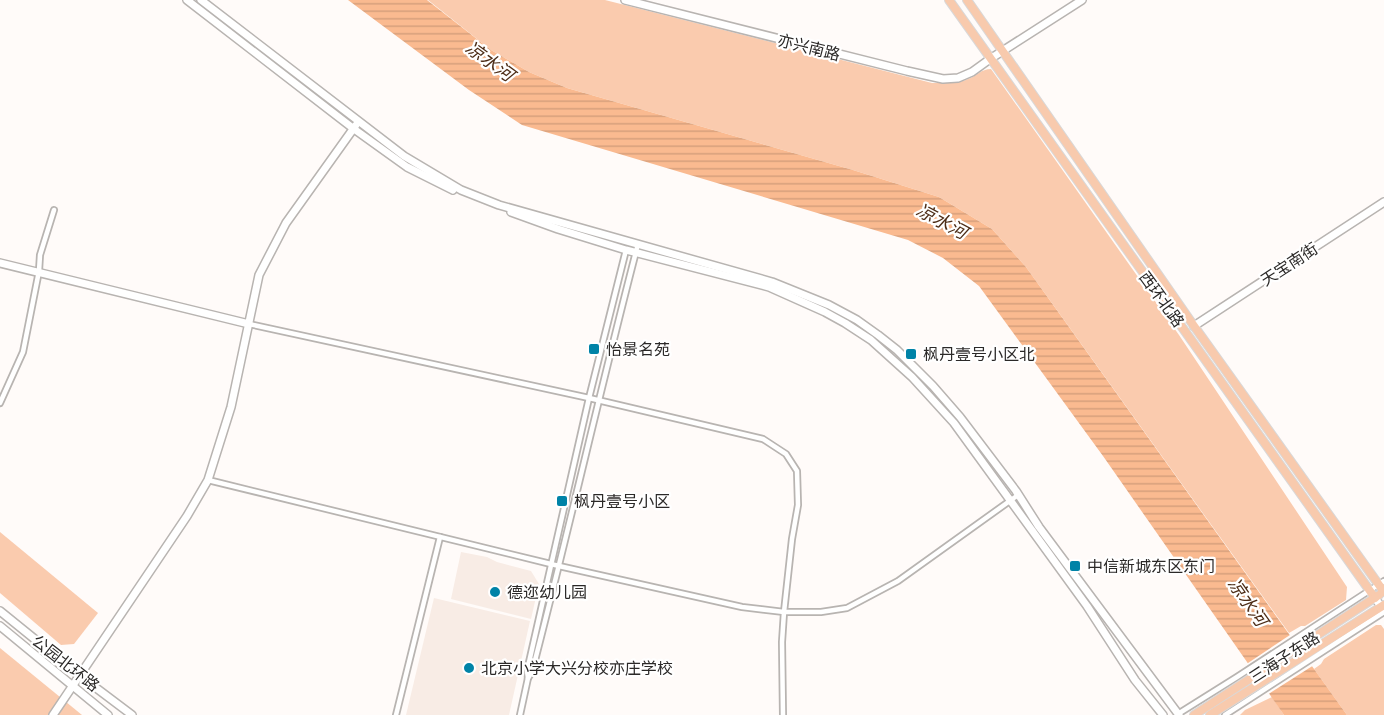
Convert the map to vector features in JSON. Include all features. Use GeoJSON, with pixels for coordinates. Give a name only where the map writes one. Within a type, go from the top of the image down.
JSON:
{"type":"FeatureCollection","features":[{"type":"Feature","properties":{"kind":"main road","name":"西环北路"},"geometry":{"type":"LineString","coordinates":[[949,0],[1372,594]]}},
{"type":"Feature","properties":{"kind":"main road","name":"西环北路"},"geometry":{"type":"LineString","coordinates":[[967,0],[1194,326],[1381,583],[1384,592]]}},
{"type":"Feature","properties":{"kind":"main road","name":"三海子东路"},"geometry":{"type":"LineString","coordinates":[[1194,715],[1242,678],[1254,676],[1314,638],[1372,594],[1384,592]]}},
{"type":"Feature","properties":{"kind":"main road","name":"三海子东路"},"geometry":{"type":"LineString","coordinates":[[1210,715],[1253,694],[1259,684],[1313,655],[1333,638],[1383,609]]}},
{"type":"Feature","properties":{"kind":"street"},"geometry":{"type":"LineString","coordinates":[[187,0],[407,167],[468,197],[558,230],[626,250],[637,248],[772,282],[829,305],[857,320],[878,335],[897,350],[960,417],[1179,715],[1242,678],[1322,622],[1372,594],[1381,583]]}},
{"type":"Feature","properties":{"kind":"street"},"geometry":{"type":"LineString","coordinates":[[201,0],[404,156],[461,190],[499,205],[628,242],[637,248],[769,288],[845,322],[872,340],[924,388],[954,423],[1086,606],[1135,680],[1163,715]]}},
{"type":"Feature","properties":{"kind":"street","name":"亦兴南路"},"geometry":{"type":"LineString","coordinates":[[625,0],[943,79],[958,78],[972,72],[1082,0]]}},
{"type":"Feature","properties":{"kind":"street"},"geometry":{"type":"LineString","coordinates":[[53,715],[187,516],[208,480],[231,407],[259,275],[286,223],[359,121]]}},
{"type":"Feature","properties":{"kind":"street","name":"天宝南街"},"geometry":{"type":"LineString","coordinates":[[1194,326],[1384,202]]}},
{"type":"Feature","properties":{"kind":"street"},"geometry":{"type":"LineString","coordinates":[[0,403],[23,352],[39,272],[40,255],[54,210]]}},
{"type":"Feature","properties":{"kind":"street"},"geometry":{"type":"LineString","coordinates":[[520,715],[528,678],[527,671],[589,398],[628,242]]}},
{"type":"Feature","properties":{"kind":"street"},"geometry":{"type":"LineString","coordinates":[[528,678],[532,672],[559,566],[637,248]]}},
{"type":"Feature","properties":{"kind":"street"},"geometry":{"type":"LineString","coordinates":[[0,263],[249,324],[589,398],[763,439],[786,454],[797,471],[798,505],[792,539],[782,642],[783,715]]}},
{"type":"Feature","properties":{"kind":"street"},"geometry":{"type":"LineString","coordinates":[[208,480],[559,566],[742,608],[784,612],[821,612],[847,608],[898,581],[1018,495]]}},
{"type":"Feature","properties":{"kind":"street"},"geometry":{"type":"LineString","coordinates":[[396,715],[440,537]]}},
{"type":"Feature","properties":{"kind":"street"},"geometry":{"type":"LineString","coordinates":[[1225,715],[1313,655],[1324,652],[1383,609],[1372,594]]}},
{"type":"Feature","properties":{"kind":"street","name":"公园北环路"},"geometry":{"type":"LineString","coordinates":[[0,611],[132,715]]}},
{"type":"Feature","properties":{"kind":"street"},"geometry":{"type":"LineString","coordinates":[[1314,638],[1322,622]]}},
{"type":"Feature","properties":{"kind":"street","name":"公园北环路"},"geometry":{"type":"LineString","coordinates":[[0,626],[108,715]]}},
{"type":"Feature","properties":{"kind":"street"},"geometry":{"type":"LineString","coordinates":[[1324,652],[1333,638]]}},
{"type":"Feature","properties":{"kind":"shaded area"},"geometry":{"type":"Polygon","coordinates":[[[428,0],[605,0],[932,83],[960,82],[991,69],[1179,335],[1347,587],[1346,600],[1305,626],[1289,633],[1026,267],[992,229],[939,197],[567,88],[529,72],[491,50],[428,0]]]}},
{"type":"Feature","properties":{"kind":"shaded area"},"geometry":{"type":"Polygon","coordinates":[[[0,532],[98,613],[74,644],[61,645],[0,593],[0,532]]]}},
{"type":"Feature","properties":{"kind":"shaded area","name":"德迩幼儿园"},"geometry":{"type":"Polygon","coordinates":[[[461,552],[487,557],[531,571],[539,584],[531,619],[451,599],[461,552]]]}},
{"type":"Feature","properties":{"kind":"shaded area","name":"北京小学大兴分校亦庄学校"},"geometry":{"type":"Polygon","coordinates":[[[434,598],[530,621],[509,715],[406,715],[434,598]]]}},
{"type":"Feature","properties":{"kind":"shaded area"},"geometry":{"type":"Polygon","coordinates":[[[1376,625],[1381,625],[1384,629],[1384,715],[1347,715],[1314,669],[1324,659],[1376,625]]]}},
{"type":"Feature","properties":{"kind":"shaded area"},"geometry":{"type":"Polygon","coordinates":[[[0,648],[82,715],[0,715],[0,648]]]}},
{"type":"Feature","properties":{"kind":"shaded area"},"geometry":{"type":"Polygon","coordinates":[[[1272,697],[1284,715],[1240,715],[1245,710],[1272,697]]]}},
{"type":"Feature","properties":{"kind":"water","name":"凉水河"},"geometry":{"type":"Polygon","coordinates":[[[348,0],[427,0],[491,50],[529,72],[567,88],[939,197],[992,229],[1026,267],[1347,715],[1284,715],[1103,456],[979,286],[943,258],[908,240],[522,125],[469,90],[348,0]]]}},
{"type":"Feature","properties":{"kind":"pier"},"geometry":{"type":"Polygon","coordinates":[[[1293,633],[1314,665],[1267,695],[1245,665],[1293,633]]]}},
{"type":"Feature","properties":{"kind":"place","name":"怡景名苑"},"geometry":{"type":"Point","coordinates":[594,349]}},
{"type":"Feature","properties":{"kind":"place","name":"枫丹壹号小区北"},"geometry":{"type":"Point","coordinates":[911,354]}},
{"type":"Feature","properties":{"kind":"place","name":"枫丹壹号小区"},"geometry":{"type":"Point","coordinates":[562,501]}},
{"type":"Feature","properties":{"kind":"place","name":"中信新城东区东门"},"geometry":{"type":"Point","coordinates":[1075,566]}},
{"type":"Feature","properties":{"kind":"place","name":"德迩幼儿园"},"geometry":{"type":"Point","coordinates":[495,592]}},
{"type":"Feature","properties":{"kind":"place","name":"北京小学大兴分校亦庄学校"},"geometry":{"type":"Point","coordinates":[469,668]}}]}
